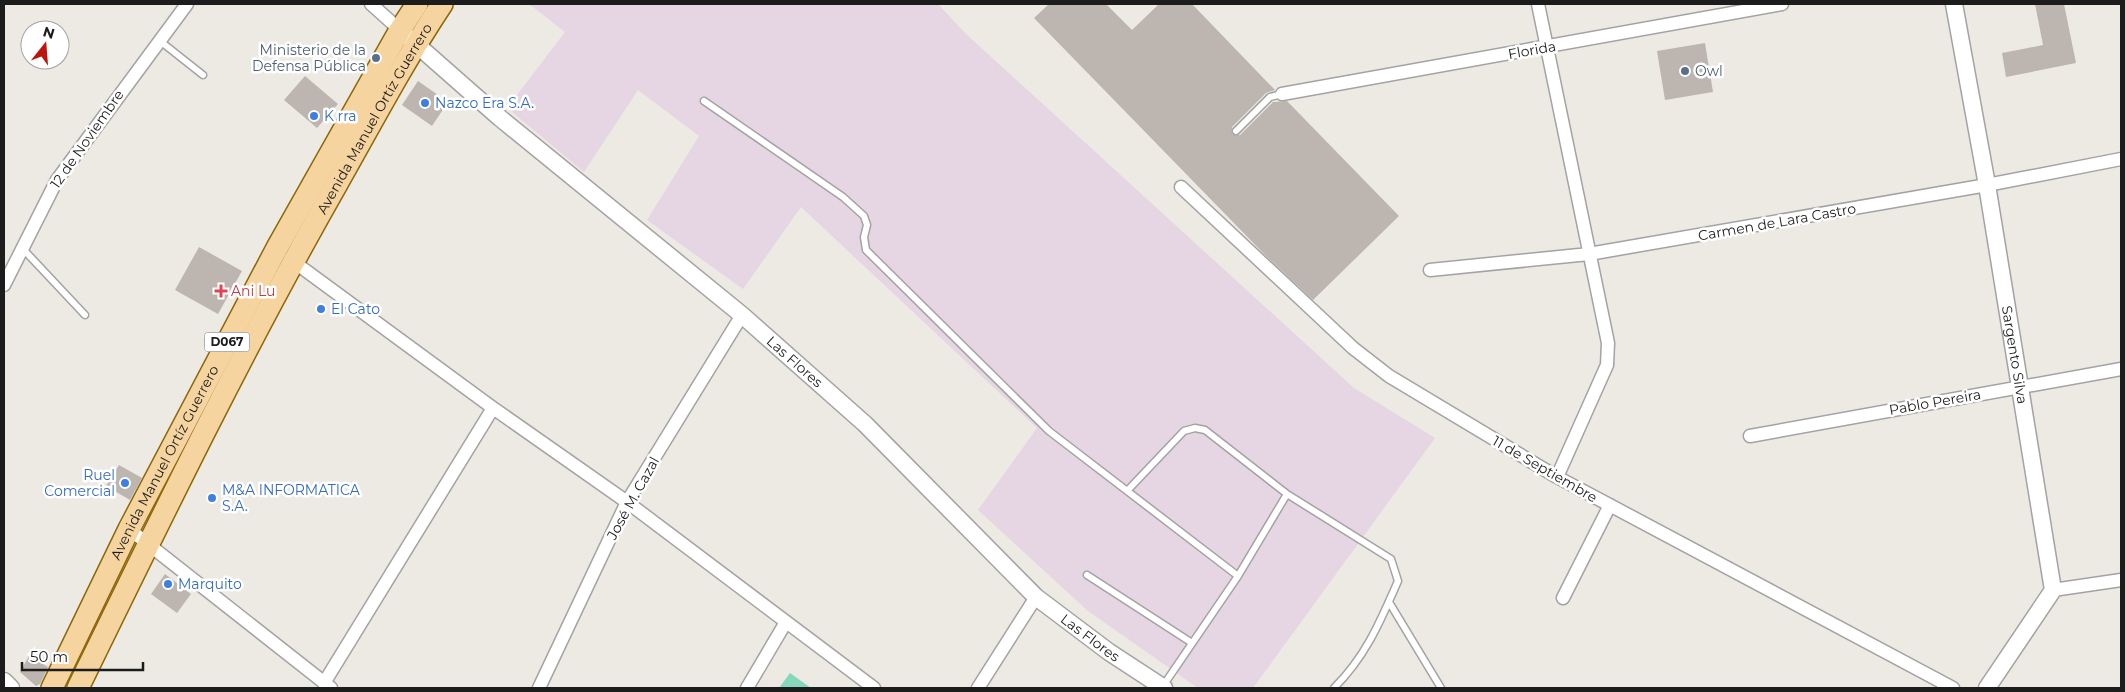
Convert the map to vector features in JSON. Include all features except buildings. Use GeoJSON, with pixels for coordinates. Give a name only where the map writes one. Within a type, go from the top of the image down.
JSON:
{"type":"FeatureCollection","features":[{"type":"Feature","properties":{"kind":"main road","name":"Avenida Manuel Ortíz Guerrero"},"geometry":{"type":"LineString","coordinates":[[52,688],[129,529],[277,248],[400,30],[417,4]]}},
{"type":"Feature","properties":{"kind":"main road","name":"Avenida Manuel Ortíz Guerrero"},"geometry":{"type":"LineString","coordinates":[[78,688],[148,545],[293,261],[416,44],[442,4]]}},
{"type":"Feature","properties":{"kind":"street","name":"12 de Noviembre"},"geometry":{"type":"LineString","coordinates":[[4,285],[57,180],[187,4]]}},
{"type":"Feature","properties":{"kind":"street"},"geometry":{"type":"LineString","coordinates":[[371,4],[400,30]]}},
{"type":"Feature","properties":{"kind":"street"},"geometry":{"type":"LineString","coordinates":[[1538,4],[1608,343],[1607,365],[1557,477]]}},
{"type":"Feature","properties":{"kind":"street","name":"Florida"},"geometry":{"type":"LineString","coordinates":[[1282,94],[1782,4]]}},
{"type":"Feature","properties":{"kind":"street","name":"Sargento Silva"},"geometry":{"type":"LineString","coordinates":[[1954,4],[1987,185],[2053,590]]}},
{"type":"Feature","properties":{"kind":"street","name":"Las Flores"},"geometry":{"type":"LineString","coordinates":[[400,30],[500,118],[742,315],[865,424],[1036,597],[1110,652],[1164,688]]}},
{"type":"Feature","properties":{"kind":"street","name":"Carmen de Lara Castro"},"geometry":{"type":"LineString","coordinates":[[1430,270],[1589,254],[1987,185],[2121,159]]}},
{"type":"Feature","properties":{"kind":"street","name":"11 de Septiembre"},"geometry":{"type":"LineString","coordinates":[[1181,187],[1353,348],[1389,376],[1557,477],[1953,688]]}},
{"type":"Feature","properties":{"kind":"street"},"geometry":{"type":"LineString","coordinates":[[277,248],[493,408],[627,502],[874,688]]}},
{"type":"Feature","properties":{"kind":"street","name":"José M. Cazal"},"geometry":{"type":"LineString","coordinates":[[539,688],[627,502],[742,315]]}},
{"type":"Feature","properties":{"kind":"street","name":"Pablo Pereira"},"geometry":{"type":"LineString","coordinates":[[1750,436],[2121,369]]}},
{"type":"Feature","properties":{"kind":"street"},"geometry":{"type":"LineString","coordinates":[[129,529],[327,686],[493,408]]}},
{"type":"Feature","properties":{"kind":"street"},"geometry":{"type":"LineString","coordinates":[[1563,598],[1610,505]]}},
{"type":"Feature","properties":{"kind":"street"},"geometry":{"type":"LineString","coordinates":[[1987,688],[2053,590],[2121,580]]}},
{"type":"Feature","properties":{"kind":"street"},"geometry":{"type":"LineString","coordinates":[[978,688],[1036,597]]}},
{"type":"Feature","properties":{"kind":"street"},"geometry":{"type":"LineString","coordinates":[[747,688],[786,622]]}},
{"type":"Feature","properties":{"kind":"street"},"geometry":{"type":"LineString","coordinates":[[4,681],[11,688]]}},
{"type":"Feature","properties":{"kind":"lane"},"geometry":{"type":"LineString","coordinates":[[159,40],[203,75]]}},
{"type":"Feature","properties":{"kind":"lane"},"geometry":{"type":"LineString","coordinates":[[1236,131],[1270,97],[1282,94]]}},
{"type":"Feature","properties":{"kind":"lane"},"geometry":{"type":"LineString","coordinates":[[704,101],[843,197],[864,216],[867,225],[864,237],[866,250],[1049,431],[1238,576]]}},
{"type":"Feature","properties":{"kind":"lane"},"geometry":{"type":"LineString","coordinates":[[22,248],[85,316]]}},
{"type":"Feature","properties":{"kind":"lane"},"geometry":{"type":"LineString","coordinates":[[1127,491],[1184,431],[1195,428],[1205,430],[1286,494],[1391,559],[1398,581],[1378,627],[1354,668],[1334,688]]}},
{"type":"Feature","properties":{"kind":"lane"},"geometry":{"type":"LineString","coordinates":[[1164,688],[1238,576],[1286,494]]}},
{"type":"Feature","properties":{"kind":"lane"},"geometry":{"type":"LineString","coordinates":[[1087,575],[1192,643]]}},
{"type":"Feature","properties":{"kind":"lane"},"geometry":{"type":"LineString","coordinates":[[1389,602],[1441,688]]}},
{"type":"Feature","properties":{"kind":"shaded area"},"geometry":{"type":"Polygon","coordinates":[[[529,4],[938,4],[966,34],[1354,388],[1435,438],[1253,688],[1198,688],[1088,611],[978,510],[1037,428],[801,207],[743,289],[647,220],[699,136],[638,90],[584,172],[507,108],[565,32],[529,4]]]}},
{"type":"Feature","properties":{"kind":"green space"},"geometry":{"type":"Polygon","coordinates":[[[790,673],[811,688],[779,688],[790,673]]]}},
{"type":"Feature","properties":{"kind":"place","name":"Ministerio de la Defensa Pública"},"geometry":{"type":"Point","coordinates":[376,58]}},
{"type":"Feature","properties":{"kind":"place","name":"Owl"},"geometry":{"type":"Point","coordinates":[1685,71]}},
{"type":"Feature","properties":{"kind":"place","name":"Nazco Era S.A."},"geometry":{"type":"Point","coordinates":[425,103]}},
{"type":"Feature","properties":{"kind":"place","name":"K rra"},"geometry":{"type":"Point","coordinates":[314,116]}},
{"type":"Feature","properties":{"kind":"place","name":"Ani Lu"},"geometry":{"type":"Point","coordinates":[221,291]}},
{"type":"Feature","properties":{"kind":"place","name":"El Cato"},"geometry":{"type":"Point","coordinates":[321,309]}},
{"type":"Feature","properties":{"kind":"place","name":"Ruel Comercial"},"geometry":{"type":"Point","coordinates":[125,483]}},
{"type":"Feature","properties":{"kind":"place","name":"M&A INFORMATICA S.A."},"geometry":{"type":"Point","coordinates":[212,498]}},
{"type":"Feature","properties":{"kind":"place","name":"Marquito"},"geometry":{"type":"Point","coordinates":[168,584]}}]}
